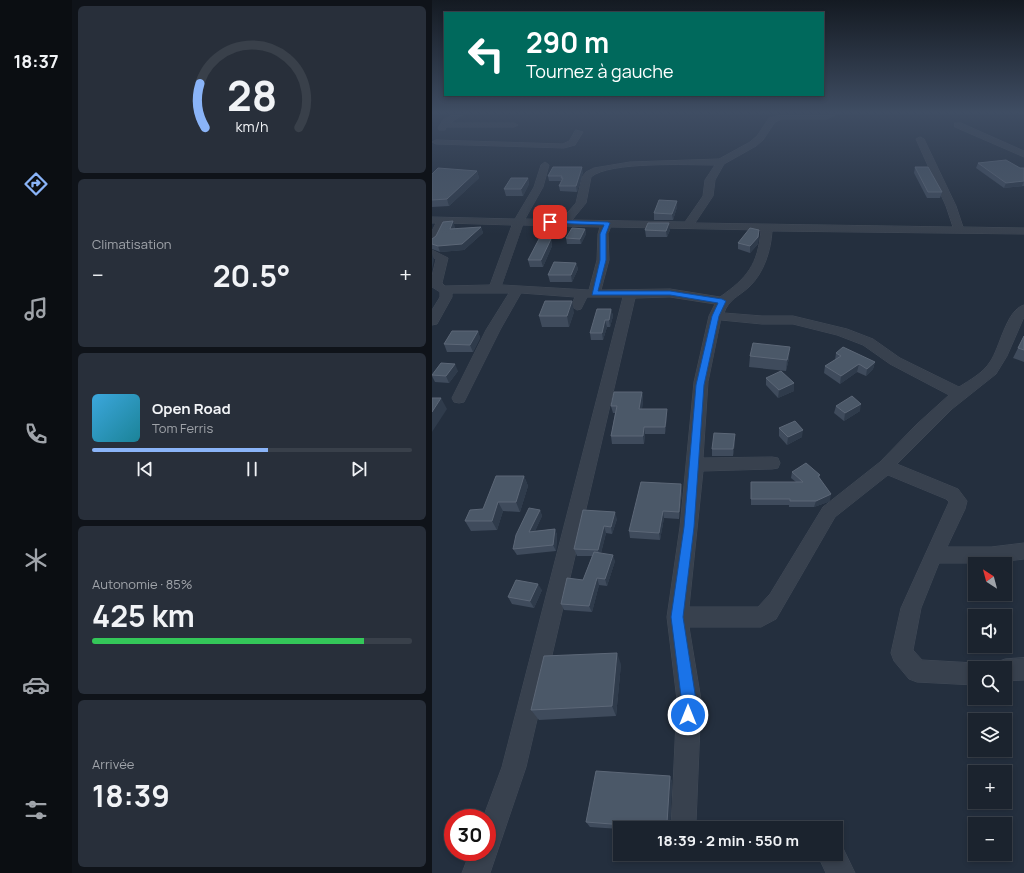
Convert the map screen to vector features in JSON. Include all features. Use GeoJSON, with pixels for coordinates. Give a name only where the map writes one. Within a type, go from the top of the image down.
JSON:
{"type":"FeatureCollection","features":[{"type":"Feature","properties":{"kind":"street"},"geometry":{"type":"LineString","coordinates":[[688,226],[708,196],[712,174],[721,162],[737,153]]}},
{"type":"Feature","properties":{"kind":"street"},"geometry":{"type":"LineString","coordinates":[[926,153],[950,206],[959,231]]}},
{"type":"Feature","properties":{"kind":"street"},"geometry":{"type":"LineString","coordinates":[[565,222],[581,202],[583,188],[589,174],[596,169],[634,164],[721,162]]}},
{"type":"Feature","properties":{"kind":"street"},"geometry":{"type":"LineString","coordinates":[[495,289],[508,248],[519,222],[538,185],[545,165]]}},
{"type":"Feature","properties":{"kind":"street"},"geometry":{"type":"LineString","coordinates":[[432,242],[437,220],[768,228],[1024,231]]}},
{"type":"Feature","properties":{"kind":"street"},"geometry":{"type":"LineString","coordinates":[[577,306],[588,294],[603,260],[603,234],[608,223]]}},
{"type":"Feature","properties":{"kind":"street"},"geometry":{"type":"LineString","coordinates":[[683,821],[689,700],[677,617],[689,527],[700,385],[716,316],[722,301],[748,280],[763,253],[768,228]]}},
{"type":"Feature","properties":{"kind":"street"},"geometry":{"type":"LineString","coordinates":[[432,253],[442,258],[436,284],[441,289],[446,290],[517,289],[588,294],[670,293],[722,301]]}},
{"type":"Feature","properties":{"kind":"street"},"geometry":{"type":"LineString","coordinates":[[459,398],[493,330],[517,289]]}},
{"type":"Feature","properties":{"kind":"street"},"geometry":{"type":"LineString","coordinates":[[432,321],[446,297],[446,290]]}},
{"type":"Feature","properties":{"kind":"street"},"geometry":{"type":"LineString","coordinates":[[496,818],[514,766],[562,565],[594,446],[630,294]]}},
{"type":"Feature","properties":{"kind":"street"},"geometry":{"type":"LineString","coordinates":[[677,617],[761,617],[769,612],[777,601],[829,512],[886,467],[908,443],[960,394],[983,380],[992,369],[1004,349],[1016,319],[1024,309]]}},
{"type":"Feature","properties":{"kind":"street"},"geometry":{"type":"LineString","coordinates":[[716,316],[762,320],[793,320],[842,332],[868,342],[895,361],[960,394]]}},
{"type":"Feature","properties":{"kind":"street"},"geometry":{"type":"LineString","coordinates":[[695,465],[772,463]]}},
{"type":"Feature","properties":{"kind":"street"},"geometry":{"type":"LineString","coordinates":[[886,467],[952,494],[958,501],[956,509],[933,555],[911,608],[902,654],[917,671],[968,674]]}},
{"type":"Feature","properties":{"kind":"street"},"geometry":{"type":"LineString","coordinates":[[933,555],[991,555],[1024,551]]}},
{"type":"Feature","properties":{"kind":"street"},"geometry":{"type":"LineString","coordinates":[[1012,670],[1024,669]]}},
{"type":"Feature","properties":{"kind":"street"},"geometry":{"type":"LineString","coordinates":[[476,873],[481,861]]}},
{"type":"Feature","properties":{"kind":"street"},"geometry":{"type":"LineString","coordinates":[[835,861],[841,873]]}},
{"type":"Feature","properties":{"kind":"building"},"geometry":{"type":"Polygon","coordinates":[[[1006,160],[1020,168],[1024,168],[1024,181],[1006,183],[978,163],[1006,160]]]}},
{"type":"Feature","properties":{"kind":"building"},"geometry":{"type":"Polygon","coordinates":[[[553,167],[582,167],[576,186],[559,186],[563,178],[561,178],[562,176],[548,176],[553,167]]]}},
{"type":"Feature","properties":{"kind":"building"},"geometry":{"type":"Polygon","coordinates":[[[915,167],[928,167],[942,192],[928,192],[915,167]]]}},
{"type":"Feature","properties":{"kind":"building"},"geometry":{"type":"Polygon","coordinates":[[[438,168],[477,171],[447,199],[432,200],[432,174],[438,168]]]}},
{"type":"Feature","properties":{"kind":"building"},"geometry":{"type":"Polygon","coordinates":[[[511,178],[528,178],[521,189],[504,189],[511,178]]]}},
{"type":"Feature","properties":{"kind":"building"},"geometry":{"type":"Polygon","coordinates":[[[659,200],[677,201],[672,214],[654,213],[659,200]]]}},
{"type":"Feature","properties":{"kind":"building"},"geometry":{"type":"Polygon","coordinates":[[[453,221],[450,229],[481,227],[462,244],[438,246],[432,244],[432,239],[436,236],[443,222],[453,221]]]}},
{"type":"Feature","properties":{"kind":"building"},"geometry":{"type":"Polygon","coordinates":[[[648,223],[669,223],[666,231],[645,230],[648,223]]]}},
{"type":"Feature","properties":{"kind":"building"},"geometry":{"type":"Polygon","coordinates":[[[572,228],[585,229],[580,239],[566,238],[572,228]]]}},
{"type":"Feature","properties":{"kind":"building"},"geometry":{"type":"Polygon","coordinates":[[[750,228],[759,230],[758,237],[750,246],[738,243],[750,228]]]}},
{"type":"Feature","properties":{"kind":"building"},"geometry":{"type":"Polygon","coordinates":[[[539,239],[551,239],[541,260],[528,260],[539,239]]]}},
{"type":"Feature","properties":{"kind":"building"},"geometry":{"type":"Polygon","coordinates":[[[554,262],[576,263],[571,275],[548,275],[554,262]]]}},
{"type":"Feature","properties":{"kind":"building"},"geometry":{"type":"Polygon","coordinates":[[[545,301],[572,301],[567,316],[539,316],[545,301]]]}},
{"type":"Feature","properties":{"kind":"building"},"geometry":{"type":"Polygon","coordinates":[[[597,309],[611,309],[609,320],[605,320],[602,333],[590,333],[597,309]]]}},
{"type":"Feature","properties":{"kind":"building"},"geometry":{"type":"Polygon","coordinates":[[[452,331],[478,331],[470,345],[444,344],[452,331]]]}},
{"type":"Feature","properties":{"kind":"building"},"geometry":{"type":"Polygon","coordinates":[[[1024,336],[1024,350],[1018,348],[1024,336]]]}},
{"type":"Feature","properties":{"kind":"building"},"geometry":{"type":"Polygon","coordinates":[[[753,343],[790,347],[787,360],[750,356],[753,343]]]}},
{"type":"Feature","properties":{"kind":"building"},"geometry":{"type":"Polygon","coordinates":[[[843,347],[875,362],[867,369],[859,364],[841,376],[825,366],[841,356],[836,353],[843,347]]]}},
{"type":"Feature","properties":{"kind":"building"},"geometry":{"type":"Polygon","coordinates":[[[441,363],[455,364],[446,376],[432,375],[441,363]]]}},
{"type":"Feature","properties":{"kind":"building"},"geometry":{"type":"Polygon","coordinates":[[[781,371],[794,383],[779,390],[766,378],[781,371]]]}},
{"type":"Feature","properties":{"kind":"building"},"geometry":{"type":"Polygon","coordinates":[[[614,392],[642,392],[639,409],[667,409],[665,427],[644,427],[643,436],[611,436],[617,406],[611,406],[614,392]]]}},
{"type":"Feature","properties":{"kind":"building"},"geometry":{"type":"Polygon","coordinates":[[[852,396],[861,404],[845,413],[836,406],[852,396]]]}},
{"type":"Feature","properties":{"kind":"building"},"geometry":{"type":"Polygon","coordinates":[[[432,398],[441,398],[432,412],[432,398]]]}},
{"type":"Feature","properties":{"kind":"building"},"geometry":{"type":"Polygon","coordinates":[[[795,421],[803,430],[788,437],[779,428],[795,421]]]}},
{"type":"Feature","properties":{"kind":"building"},"geometry":{"type":"Polygon","coordinates":[[[714,433],[735,434],[733,449],[712,449],[714,433]]]}},
{"type":"Feature","properties":{"kind":"building"},"geometry":{"type":"Polygon","coordinates":[[[806,463],[820,475],[818,476],[831,494],[816,501],[751,499],[751,482],[803,482],[792,472],[806,463]]]}},
{"type":"Feature","properties":{"kind":"building"},"geometry":{"type":"Polygon","coordinates":[[[496,476],[524,476],[516,502],[498,502],[492,521],[465,521],[470,510],[483,509],[496,476]]]}},
{"type":"Feature","properties":{"kind":"building"},"geometry":{"type":"Polygon","coordinates":[[[641,482],[681,484],[679,512],[663,511],[659,533],[629,531],[641,482]]]}},
{"type":"Feature","properties":{"kind":"building"},"geometry":{"type":"Polygon","coordinates":[[[529,508],[540,510],[529,532],[555,529],[553,545],[513,549],[516,535],[529,508]]]}},
{"type":"Feature","properties":{"kind":"building"},"geometry":{"type":"Polygon","coordinates":[[[583,510],[615,512],[611,527],[604,526],[598,550],[574,549],[583,510]]]}},
{"type":"Feature","properties":{"kind":"building"},"geometry":{"type":"Polygon","coordinates":[[[594,552],[613,555],[605,579],[597,578],[589,606],[561,604],[567,578],[583,580],[594,552]]]}},
{"type":"Feature","properties":{"kind":"building"},"geometry":{"type":"Polygon","coordinates":[[[516,580],[538,584],[530,601],[508,597],[516,580]]]}},
{"type":"Feature","properties":{"kind":"building"},"geometry":{"type":"Polygon","coordinates":[[[617,653],[612,706],[531,710],[544,656],[617,653]]]}},
{"type":"Feature","properties":{"kind":"building"},"geometry":{"type":"Polygon","coordinates":[[[596,771],[670,776],[667,821],[613,821],[613,824],[586,822],[596,771]]]}},
{"type":"Feature","properties":{"kind":"route"},"geometry":{"type":"LineString","coordinates":[[550,222],[608,223],[603,234],[603,260],[594,293],[630,294],[660,292],[722,301],[712,329],[700,385],[689,527],[677,617],[689,700],[688,715]]}}]}
